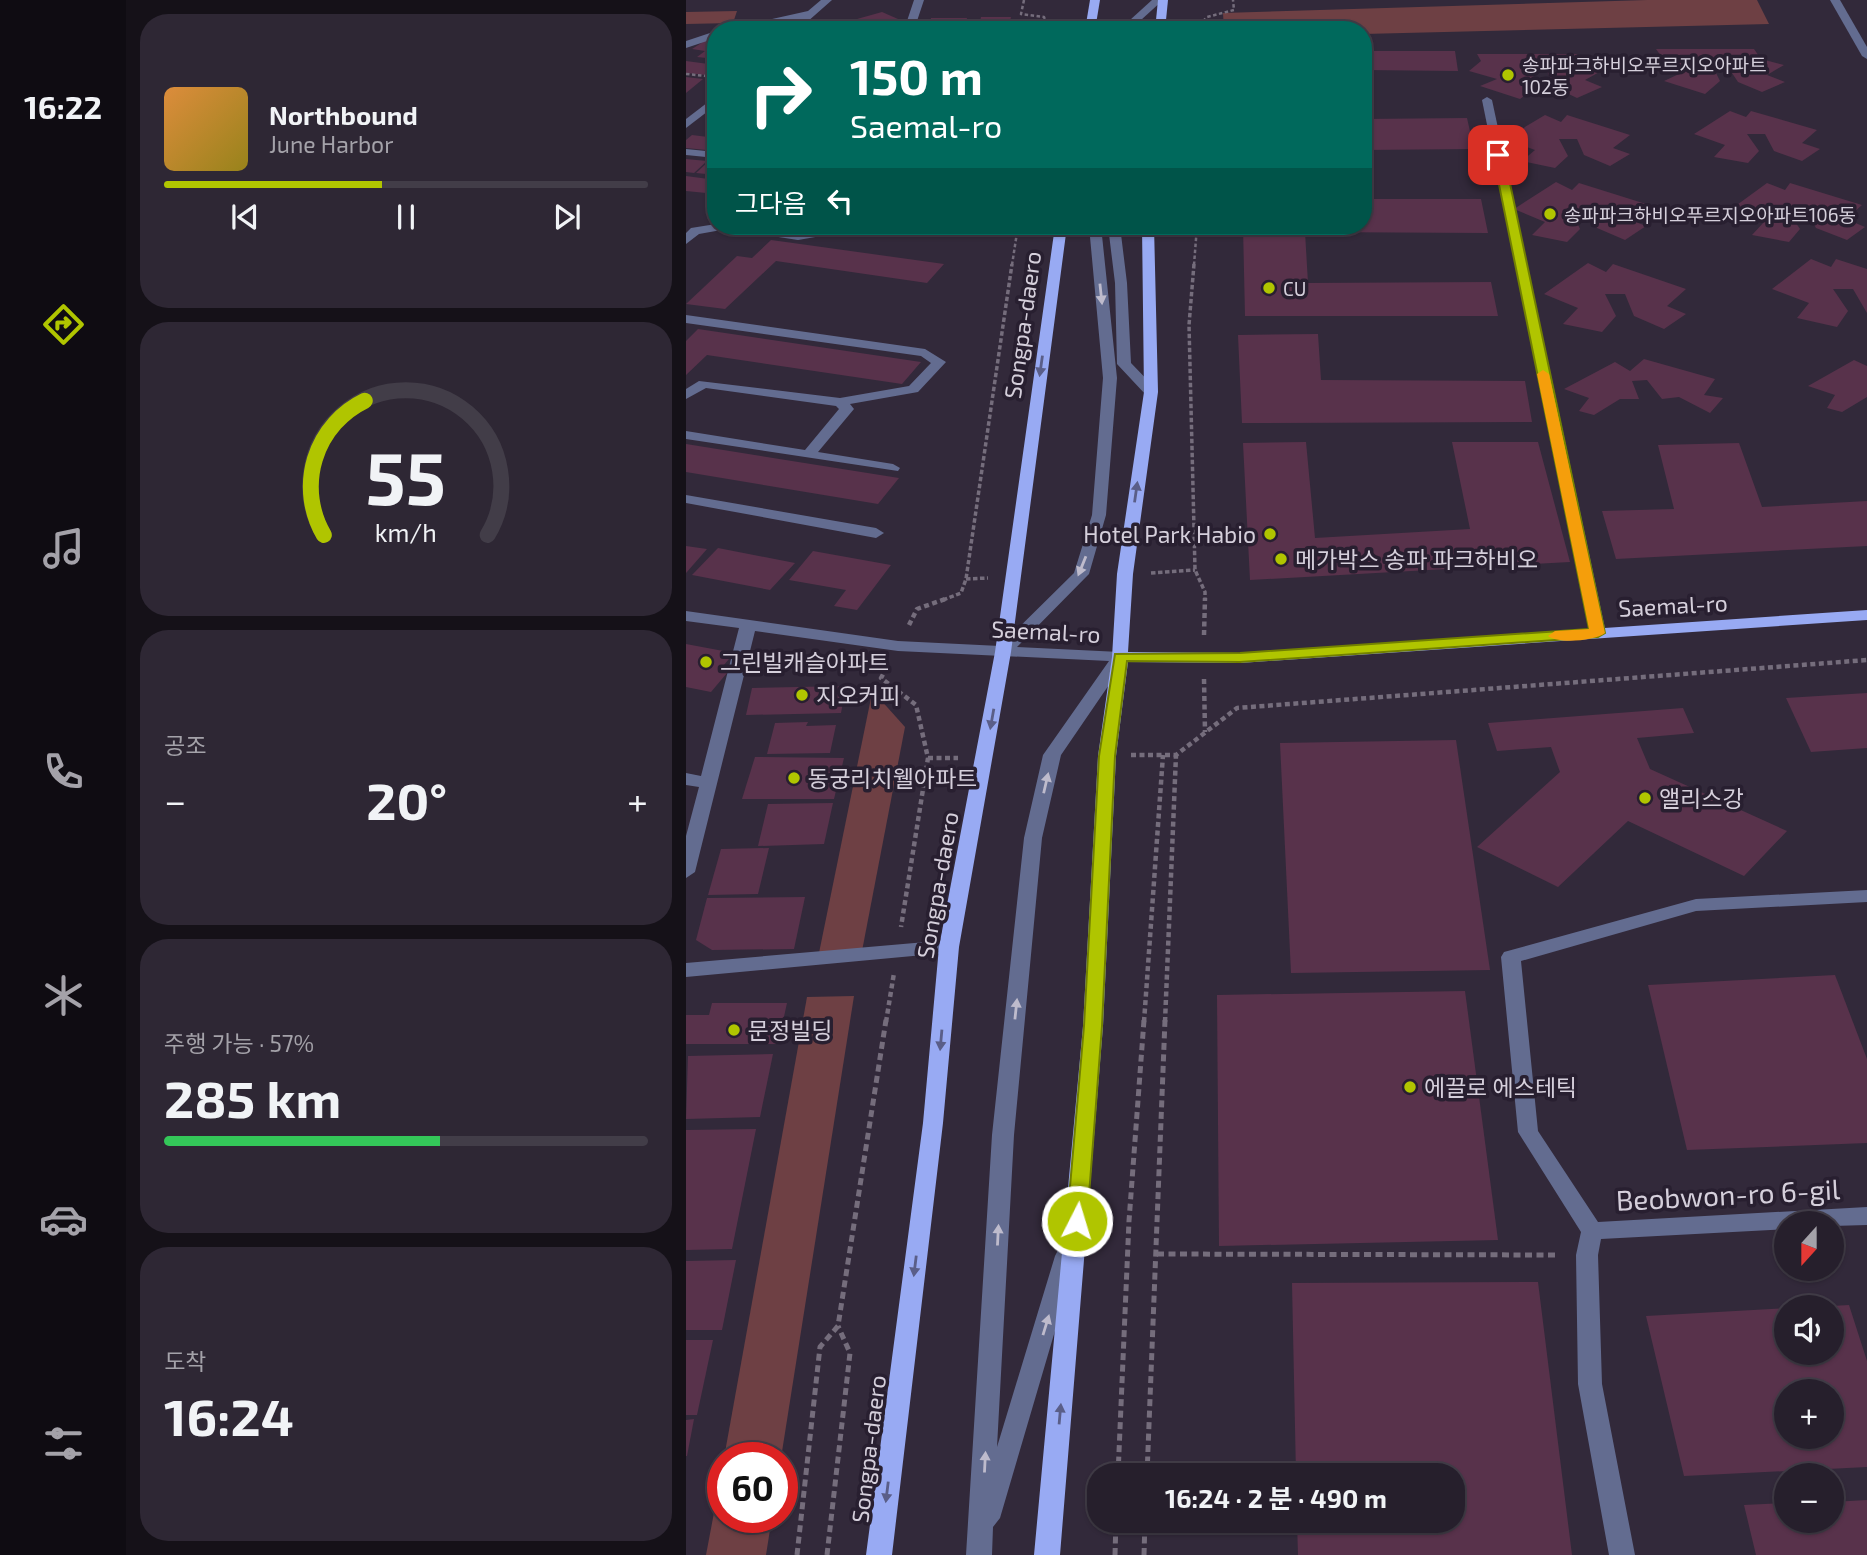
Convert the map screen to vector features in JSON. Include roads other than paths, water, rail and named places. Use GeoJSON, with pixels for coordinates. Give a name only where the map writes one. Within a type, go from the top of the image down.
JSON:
{"type":"FeatureCollection","features":[{"type":"Feature","properties":{"kind":"main road"},"geometry":{"type":"LineString","coordinates":[[1092,21],[1095,0]]}},
{"type":"Feature","properties":{"kind":"main road"},"geometry":{"type":"LineString","coordinates":[[1160,21],[1161,0]]}},
{"type":"Feature","properties":{"kind":"main road","name":"Songpa-daero"},"geometry":{"type":"LineString","coordinates":[[879,1555],[933,1123],[949,947],[1003,652],[1060,235]]}},
{"type":"Feature","properties":{"kind":"main road"},"geometry":{"type":"LineString","coordinates":[[1047,1555],[1093,1026],[1107,756],[1120,657],[1125,574],[1151,392],[1148,235]]}},
{"type":"Feature","properties":{"kind":"main road","name":"Saemal-ro"},"geometry":{"type":"LineString","coordinates":[[1120,657],[1240,658],[1867,615]]}},
{"type":"Feature","properties":{"kind":"street"},"geometry":{"type":"LineString","coordinates":[[802,21],[827,0]]}},
{"type":"Feature","properties":{"kind":"street"},"geometry":{"type":"LineString","coordinates":[[912,21],[919,0]]}},
{"type":"Feature","properties":{"kind":"street"},"geometry":{"type":"LineString","coordinates":[[1135,21],[1161,0]]}},
{"type":"Feature","properties":{"kind":"street"},"geometry":{"type":"LineString","coordinates":[[1835,0],[1867,56]]}},
{"type":"Feature","properties":{"kind":"street"},"geometry":{"type":"LineString","coordinates":[[774,21],[810,14]]}},
{"type":"Feature","properties":{"kind":"street"},"geometry":{"type":"LineString","coordinates":[[686,45],[707,37]]}},
{"type":"Feature","properties":{"kind":"street"},"geometry":{"type":"LineString","coordinates":[[1487,100],[1598,633]]}},
{"type":"Feature","properties":{"kind":"street"},"geometry":{"type":"LineString","coordinates":[[688,121],[707,107]]}},
{"type":"Feature","properties":{"kind":"street"},"geometry":{"type":"LineString","coordinates":[[686,152],[707,154]]}},
{"type":"Feature","properties":{"kind":"street"},"geometry":{"type":"LineString","coordinates":[[686,240],[695,231],[707,229]]}},
{"type":"Feature","properties":{"kind":"street"},"geometry":{"type":"LineString","coordinates":[[795,235],[818,235]]}},
{"type":"Feature","properties":{"kind":"street"},"geometry":{"type":"LineString","coordinates":[[1003,652],[1081,575],[1099,515],[1110,378],[1096,235]]}},
{"type":"Feature","properties":{"kind":"street"},"geometry":{"type":"LineString","coordinates":[[1115,235],[1121,283],[1124,364],[1151,392]]}},
{"type":"Feature","properties":{"kind":"street"},"geometry":{"type":"LineString","coordinates":[[686,318],[925,353],[939,362],[914,389],[840,402],[704,384],[686,395]]}},
{"type":"Feature","properties":{"kind":"street"},"geometry":{"type":"LineString","coordinates":[[808,455],[847,409],[840,402]]}},
{"type":"Feature","properties":{"kind":"street"},"geometry":{"type":"LineString","coordinates":[[686,435],[893,468]]}},
{"type":"Feature","properties":{"kind":"street"},"geometry":{"type":"LineString","coordinates":[[686,499],[876,533]]}},
{"type":"Feature","properties":{"kind":"street","name":"Saemal-ro"},"geometry":{"type":"LineString","coordinates":[[686,616],[898,646],[1120,657]]}},
{"type":"Feature","properties":{"kind":"street"},"geometry":{"type":"LineString","coordinates":[[686,872],[748,626]]}},
{"type":"Feature","properties":{"kind":"street"},"geometry":{"type":"LineString","coordinates":[[980,1552],[1003,1135],[1033,838],[1052,755],[1120,657]]}},
{"type":"Feature","properties":{"kind":"street"},"geometry":{"type":"LineString","coordinates":[[686,779],[710,783]]}},
{"type":"Feature","properties":{"kind":"street"},"geometry":{"type":"LineString","coordinates":[[1622,1555],[1590,1384],[1587,1255],[1592,1231],[1528,1132],[1511,957],[1696,905],[1867,897]]}},
{"type":"Feature","properties":{"kind":"street"},"geometry":{"type":"LineString","coordinates":[[686,970],[949,947]]}},
{"type":"Feature","properties":{"kind":"street","name":"Beobwon-ro 6-gil"},"geometry":{"type":"LineString","coordinates":[[1592,1231],[1867,1216]]}},
{"type":"Feature","properties":{"kind":"street"},"geometry":{"type":"LineString","coordinates":[[980,1552],[1077,1221]]}},
{"type":"Feature","properties":{"kind":"place","name":"송파파크하비오푸르지오아파트 102동"},"geometry":{"type":"Point","coordinates":[1508,75]}},
{"type":"Feature","properties":{"kind":"place","name":"송파파크하비오푸르지오아파트106동"},"geometry":{"type":"Point","coordinates":[1550,214]}},
{"type":"Feature","properties":{"kind":"place","name":"CU"},"geometry":{"type":"Point","coordinates":[1269,288]}},
{"type":"Feature","properties":{"kind":"place","name":"Hotel Park Habio"},"geometry":{"type":"Point","coordinates":[1270,534]}},
{"type":"Feature","properties":{"kind":"place","name":"메가박스 송파 파크하비오"},"geometry":{"type":"Point","coordinates":[1281,559]}},
{"type":"Feature","properties":{"kind":"place","name":"그린빌캐슬아파트"},"geometry":{"type":"Point","coordinates":[706,662]}},
{"type":"Feature","properties":{"kind":"place","name":"지오커피"},"geometry":{"type":"Point","coordinates":[802,695]}},
{"type":"Feature","properties":{"kind":"place","name":"동궁리치웰아파트"},"geometry":{"type":"Point","coordinates":[794,778]}},
{"type":"Feature","properties":{"kind":"place","name":"앨리스강"},"geometry":{"type":"Point","coordinates":[1645,798]}},
{"type":"Feature","properties":{"kind":"place","name":"문정빌딩"},"geometry":{"type":"Point","coordinates":[734,1030]}},
{"type":"Feature","properties":{"kind":"place","name":"에끌로 에스테틱"},"geometry":{"type":"Point","coordinates":[1410,1087]}}]}
